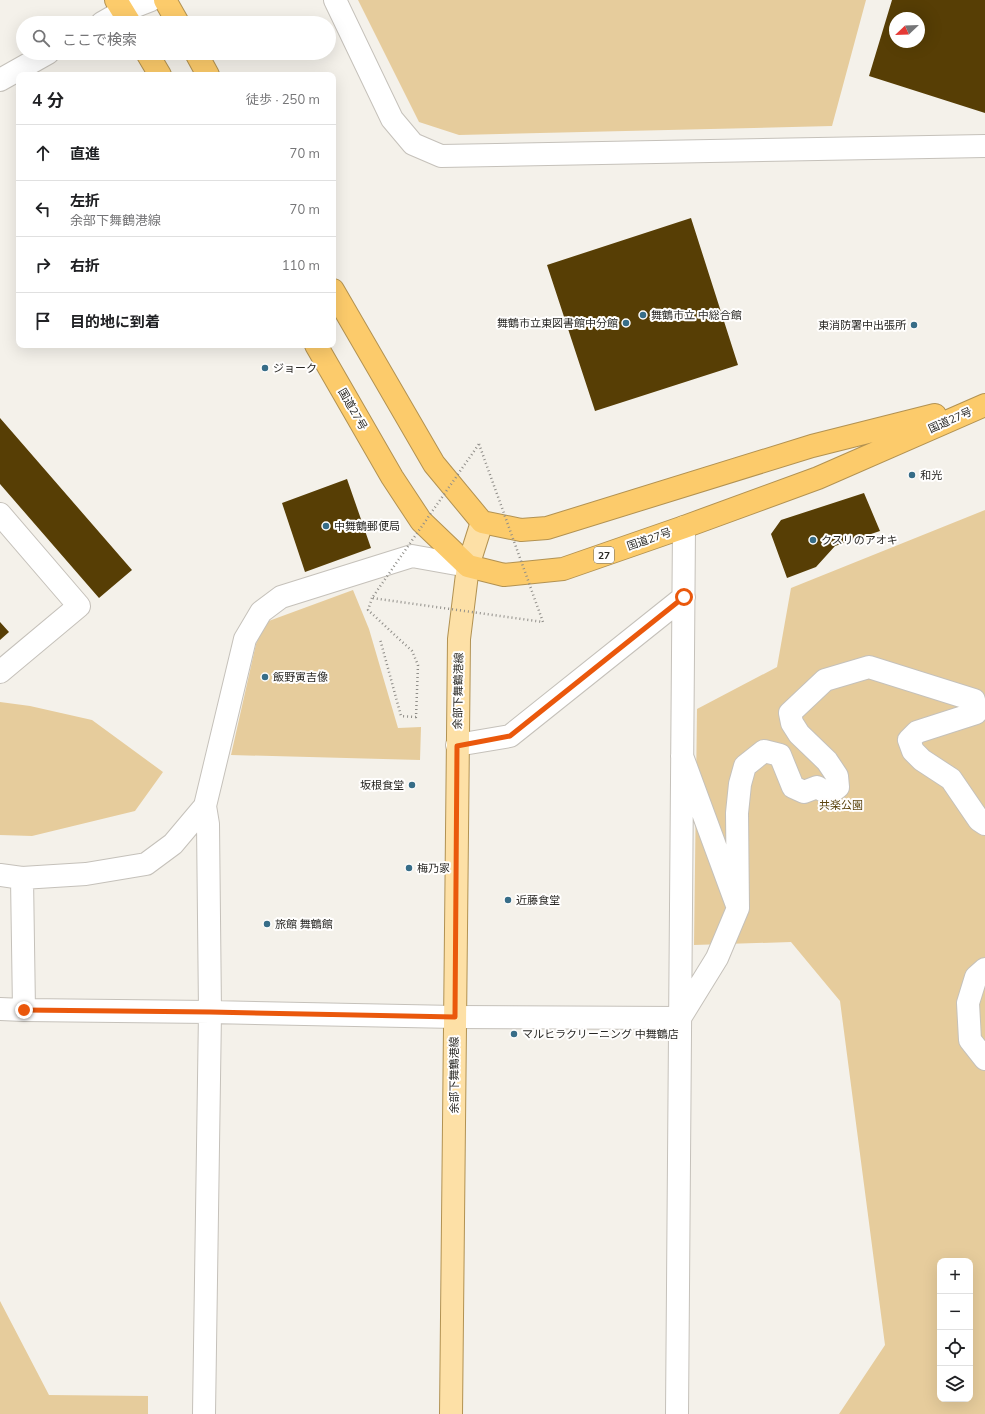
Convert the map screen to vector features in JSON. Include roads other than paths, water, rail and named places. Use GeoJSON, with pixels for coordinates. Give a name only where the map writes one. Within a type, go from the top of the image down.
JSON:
{"type":"FeatureCollection","features":[{"type":"Feature","properties":{"kind":"highway"},"geometry":{"type":"LineString","coordinates":[[165,0],[174,16]]}},
{"type":"Feature","properties":{"kind":"highway"},"geometry":{"type":"LineString","coordinates":[[151,60],[158,72]]}},
{"type":"Feature","properties":{"kind":"highway"},"geometry":{"type":"LineString","coordinates":[[200,60],[206,72]]}},
{"type":"Feature","properties":{"kind":"highway"},"geometry":{"type":"LineString","coordinates":[[336,295],[434,464],[482,522]]}},
{"type":"Feature","properties":{"kind":"highway","name":"国道27号"},"geometry":{"type":"LineString","coordinates":[[318,348],[392,478],[421,521],[468,566],[504,574],[563,569],[684,527],[818,478],[985,404]]}},
{"type":"Feature","properties":{"kind":"highway","name":"国道27号"},"geometry":{"type":"LineString","coordinates":[[482,522],[521,530],[548,528],[812,446],[985,404]]}},
{"type":"Feature","properties":{"kind":"main road","name":"余部下舞鶴港線"},"geometry":{"type":"LineString","coordinates":[[451,1414],[459,639],[468,566],[482,522]]}},
{"type":"Feature","properties":{"kind":"street"},"geometry":{"type":"LineString","coordinates":[[114,16],[151,0]]}},
{"type":"Feature","properties":{"kind":"street"},"geometry":{"type":"LineString","coordinates":[[335,0],[392,119],[413,144],[441,156],[985,146]]}},
{"type":"Feature","properties":{"kind":"street"},"geometry":{"type":"LineString","coordinates":[[0,80],[36,60]]}},
{"type":"Feature","properties":{"kind":"street"},"geometry":{"type":"LineString","coordinates":[[0,514],[79,606],[0,672]]}},
{"type":"Feature","properties":{"kind":"street"},"geometry":{"type":"LineString","coordinates":[[677,1414],[684,527]]}},
{"type":"Feature","properties":{"kind":"street"},"geometry":{"type":"LineString","coordinates":[[204,1414],[210,1012],[208,824],[205,806],[245,638],[261,612],[281,597],[412,556],[468,566]]}},
{"type":"Feature","properties":{"kind":"street"},"geometry":{"type":"LineString","coordinates":[[457,746],[510,736],[684,597]]}},
{"type":"Feature","properties":{"kind":"street"},"geometry":{"type":"LineString","coordinates":[[680,1018],[717,958],[738,908],[737,813],[740,784],[745,766],[764,751],[780,755],[793,787],[804,792],[817,787],[829,794],[838,787],[837,776],[827,761],[799,734],[792,723],[790,713],[825,680],[868,667],[974,700],[976,713],[916,732],[909,740],[913,751],[922,760],[951,779],[979,820],[985,824]]}},
{"type":"Feature","properties":{"kind":"street"},"geometry":{"type":"LineString","coordinates":[[682,756],[738,908]]}},
{"type":"Feature","properties":{"kind":"street"},"geometry":{"type":"LineString","coordinates":[[0,874],[22,878],[86,874],[146,864],[174,844],[205,806]]}},
{"type":"Feature","properties":{"kind":"street"},"geometry":{"type":"LineString","coordinates":[[22,878],[24,1010]]}},
{"type":"Feature","properties":{"kind":"street"},"geometry":{"type":"LineString","coordinates":[[982,980],[968,1003],[970,1040],[985,1059]]}},
{"type":"Feature","properties":{"kind":"street"},"geometry":{"type":"LineString","coordinates":[[0,1010],[210,1012],[455,1017],[680,1018]]}},
{"type":"Feature","properties":{"kind":"place","name":"舞鶴市立 中総合館"},"geometry":{"type":"Point","coordinates":[643,315]}},
{"type":"Feature","properties":{"kind":"place","name":"舞鶴市立東図書館中分館"},"geometry":{"type":"Point","coordinates":[626,323]}},
{"type":"Feature","properties":{"kind":"place","name":"東消防署中出張所"},"geometry":{"type":"Point","coordinates":[914,325]}},
{"type":"Feature","properties":{"kind":"place","name":"ジョーク"},"geometry":{"type":"Point","coordinates":[265,368]}},
{"type":"Feature","properties":{"kind":"place","name":"和光"},"geometry":{"type":"Point","coordinates":[912,475]}},
{"type":"Feature","properties":{"kind":"place","name":"中舞鶴郵便局"},"geometry":{"type":"Point","coordinates":[326,526]}},
{"type":"Feature","properties":{"kind":"place","name":"クスリのアオキ"},"geometry":{"type":"Point","coordinates":[813,540]}},
{"type":"Feature","properties":{"kind":"place","name":"飯野寅吉像"},"geometry":{"type":"Point","coordinates":[265,677]}},
{"type":"Feature","properties":{"kind":"place","name":"坂根食堂"},"geometry":{"type":"Point","coordinates":[412,785]}},
{"type":"Feature","properties":{"kind":"place","name":"梅乃家"},"geometry":{"type":"Point","coordinates":[409,868]}},
{"type":"Feature","properties":{"kind":"place","name":"近藤食堂"},"geometry":{"type":"Point","coordinates":[508,900]}},
{"type":"Feature","properties":{"kind":"place","name":"旅館 舞鶴館"},"geometry":{"type":"Point","coordinates":[267,924]}},
{"type":"Feature","properties":{"kind":"place","name":"マルヒラクリーニング 中舞鶴店"},"geometry":{"type":"Point","coordinates":[514,1034]}},
{"type":"Feature","properties":{"kind":"park label","name":"共楽公園"},"geometry":{"type":"Point","coordinates":[841,805]}}]}
